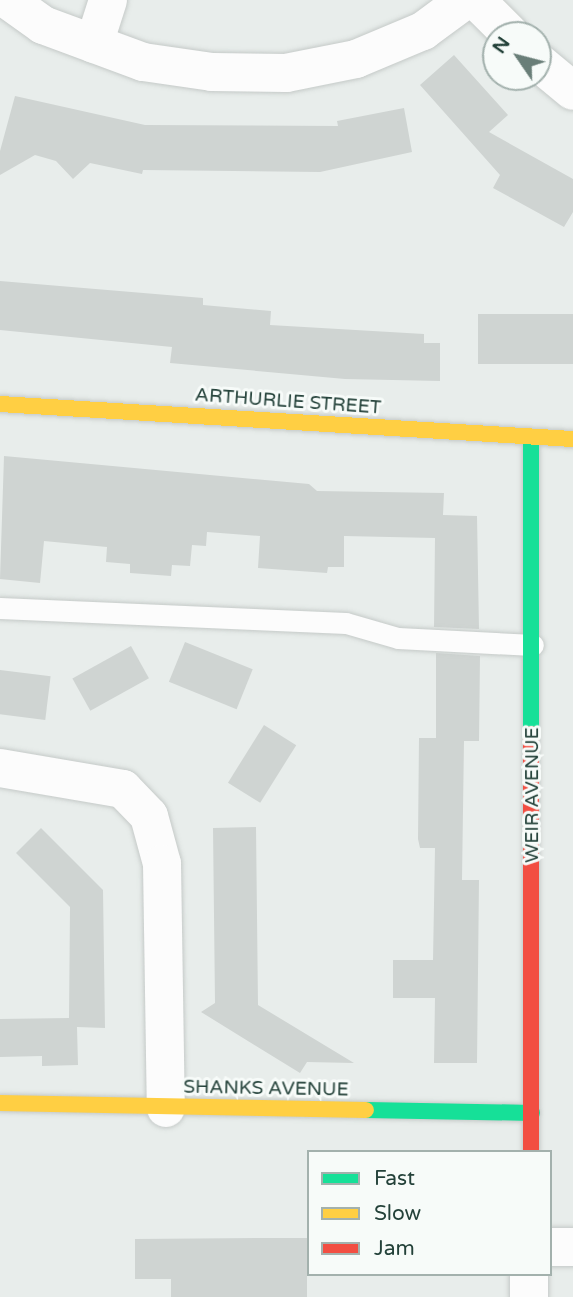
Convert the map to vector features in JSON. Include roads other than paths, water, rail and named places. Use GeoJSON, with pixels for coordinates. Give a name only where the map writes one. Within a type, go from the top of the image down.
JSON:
{"type":"FeatureCollection","features":[{"type":"Feature","properties":{"kind":"street"},"geometry":{"type":"LineString","coordinates":[[8,0],[43,25],[154,64],[212,72],[286,73],[367,54],[423,31],[465,0]]}},
{"type":"Feature","properties":{"kind":"street"},"geometry":{"type":"LineString","coordinates":[[94,44],[108,0]]}},
{"type":"Feature","properties":{"kind":"street"},"geometry":{"type":"LineString","coordinates":[[476,0],[497,21]]}},
{"type":"Feature","properties":{"kind":"street"},"geometry":{"type":"LineString","coordinates":[[552,74],[573,92]]}},
{"type":"Feature","properties":{"kind":"street","name":"ARTHURLIE STREET"},"geometry":{"type":"LineString","coordinates":[[0,404],[531,439],[573,439]]}},
{"type":"Feature","properties":{"kind":"street","name":"WEIR AVENUE"},"geometry":{"type":"LineString","coordinates":[[531,439],[531,1150]]}},
{"type":"Feature","properties":{"kind":"street"},"geometry":{"type":"LineString","coordinates":[[0,768],[123,789],[149,816],[162,864],[166,1108]]}},
{"type":"Feature","properties":{"kind":"street","name":"SHANKS AVENUE"},"geometry":{"type":"LineString","coordinates":[[0,1103],[532,1113]]}},
{"type":"Feature","properties":{"kind":"street"},"geometry":{"type":"LineString","coordinates":[[552,1247],[573,1247]]}},
{"type":"Feature","properties":{"kind":"street"},"geometry":{"type":"LineString","coordinates":[[529,1276],[529,1297]]}},
{"type":"Feature","properties":{"kind":"lane"},"geometry":{"type":"LineString","coordinates":[[0,608],[346,623],[398,638],[533,645]]}}]}
